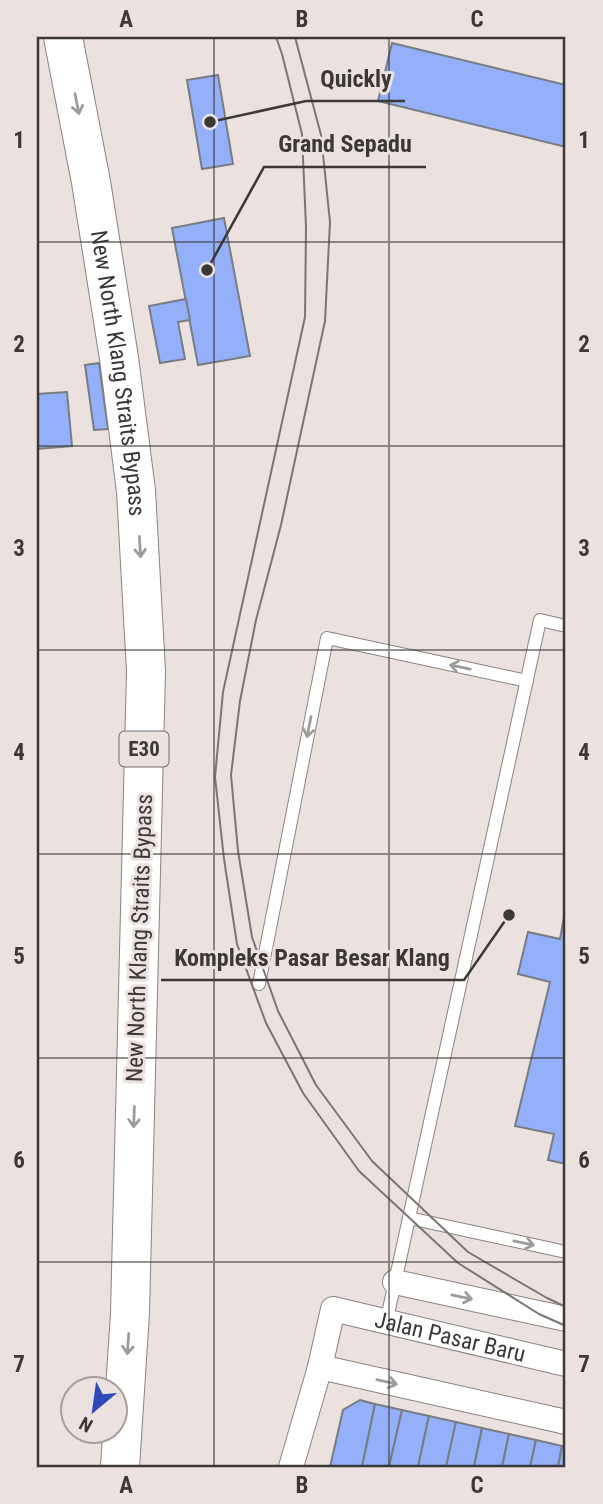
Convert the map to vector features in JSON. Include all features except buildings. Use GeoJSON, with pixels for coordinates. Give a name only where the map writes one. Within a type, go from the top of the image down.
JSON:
{"type":"FeatureCollection","features":[{"type":"Feature","properties":{"kind":"highway","name":"New North Klang Straits Bypass"},"geometry":{"type":"LineString","coordinates":[[63,37],[91,182],[120,358],[136,491],[146,670],[130,1313],[120,1467]]}},
{"type":"Feature","properties":{"kind":"street"},"geometry":{"type":"LineString","coordinates":[[395,1282],[566,1320]]}},
{"type":"Feature","properties":{"kind":"street","name":"Jalan Pasar Baru"},"geometry":{"type":"LineString","coordinates":[[320,1367],[333,1310],[566,1364]]}},
{"type":"Feature","properties":{"kind":"street"},"geometry":{"type":"LineString","coordinates":[[291,1467],[320,1367],[566,1422]]}},
{"type":"Feature","properties":{"kind":"lane"},"geometry":{"type":"LineString","coordinates":[[386,1323],[540,620],[566,626]]}},
{"type":"Feature","properties":{"kind":"lane"},"geometry":{"type":"LineString","coordinates":[[259,984],[327,638],[527,681]]}},
{"type":"Feature","properties":{"kind":"lane"},"geometry":{"type":"LineString","coordinates":[[409,1218],[566,1252]]}},
{"type":"Feature","properties":{"kind":"tram line"},"geometry":{"type":"LineString","coordinates":[[276,37],[302,134],[306,227],[305,317],[223,692],[215,777],[237,944],[266,1023],[303,1093],[359,1171],[458,1263],[539,1314],[566,1326]]}},
{"type":"Feature","properties":{"kind":"tram line"},"geometry":{"type":"LineString","coordinates":[[295,37],[321,135],[330,222],[325,321],[281,525],[256,620],[240,701],[231,775],[238,851],[252,937],[278,1011],[316,1085],[372,1161],[468,1252],[566,1307]]}},
{"type":"Feature","properties":{"kind":"place","name":"Quickly"},"geometry":{"type":"Point","coordinates":[210,122]}},
{"type":"Feature","properties":{"kind":"place","name":"Grand Sepadu"},"geometry":{"type":"Point","coordinates":[207,270]}},
{"type":"Feature","properties":{"kind":"place","name":"Kompleks Pasar Besar Klang"},"geometry":{"type":"Point","coordinates":[509,915]}}]}
